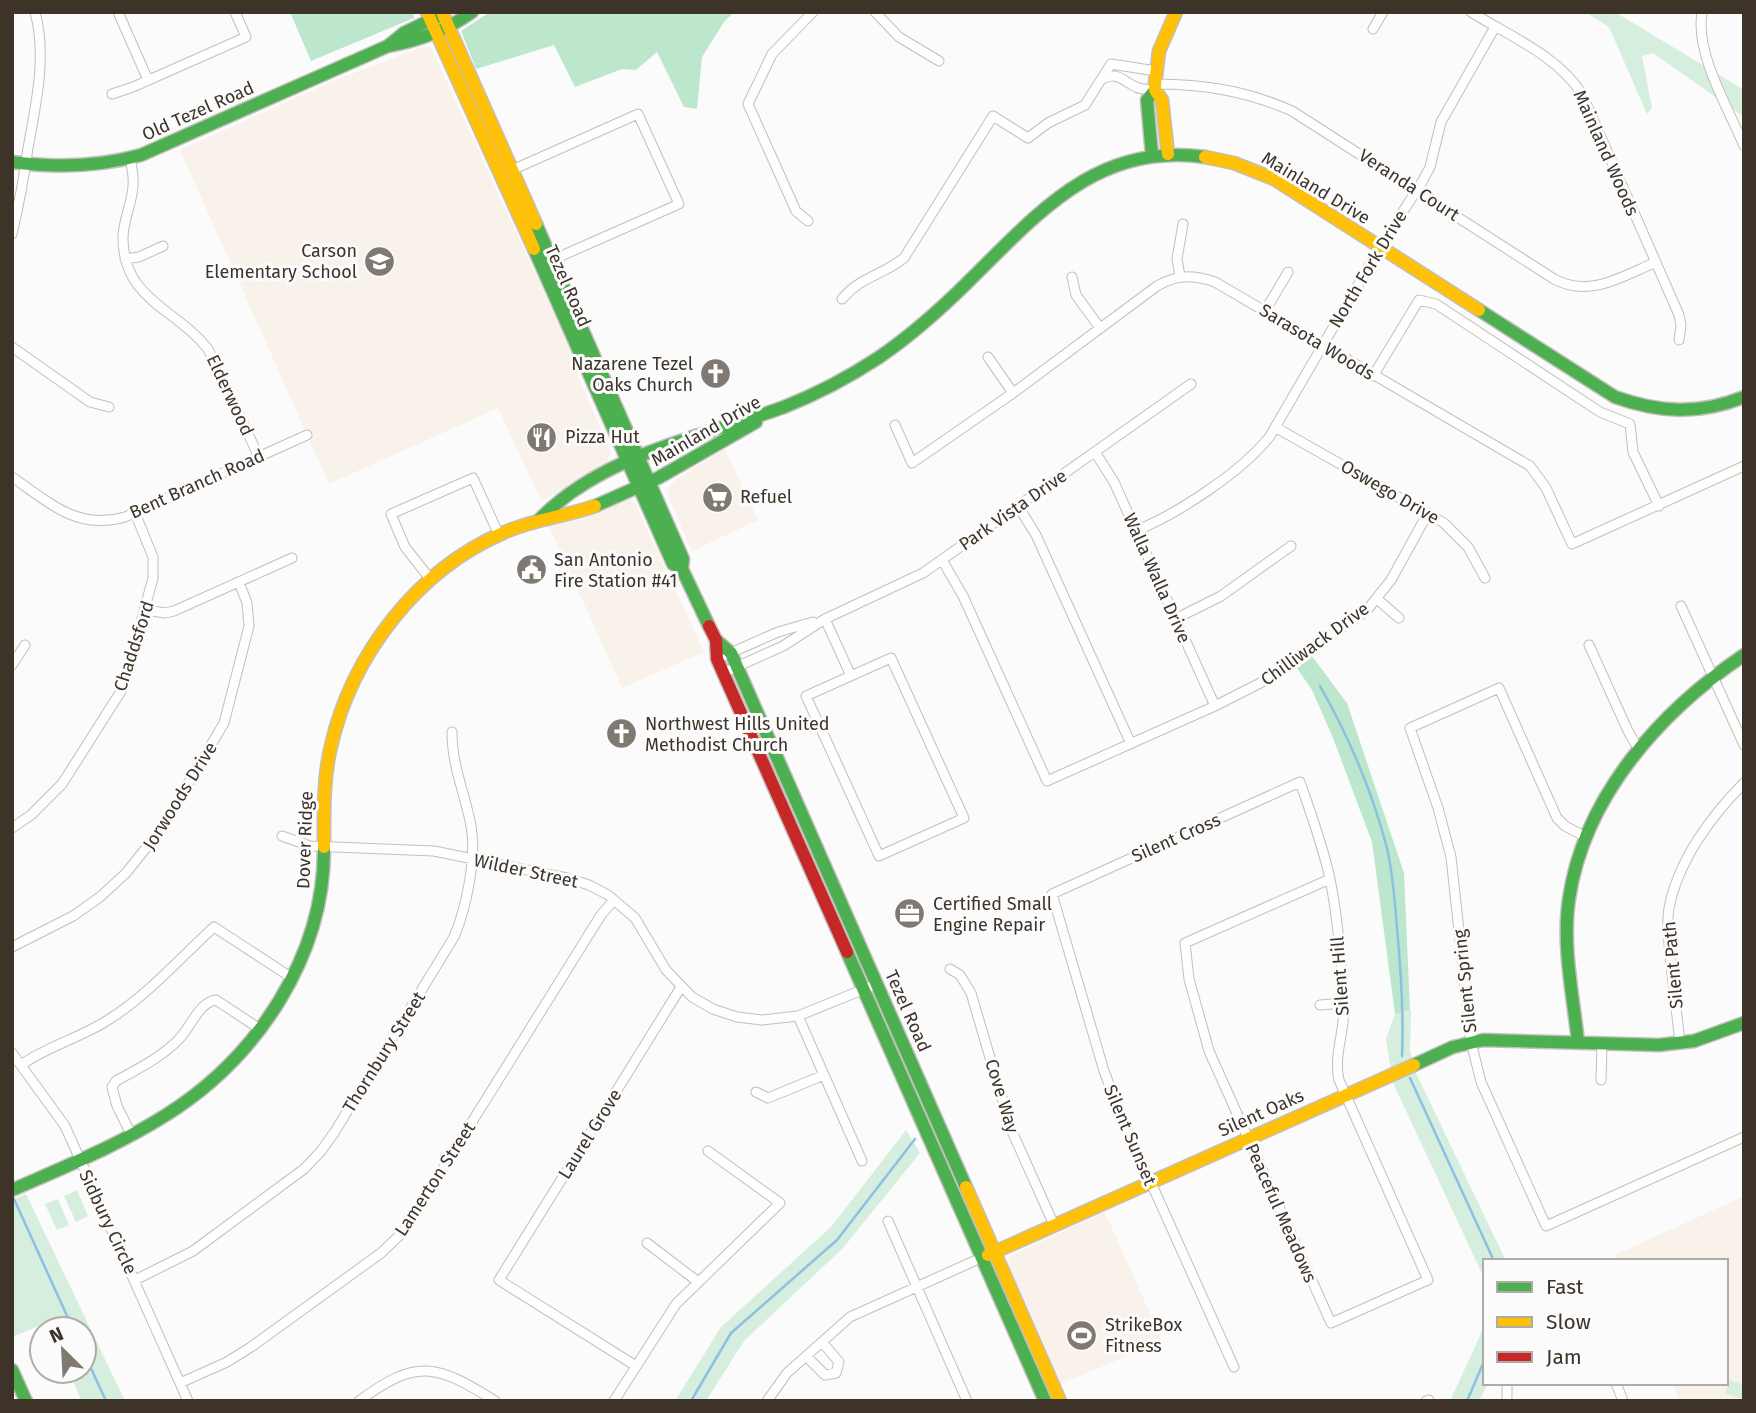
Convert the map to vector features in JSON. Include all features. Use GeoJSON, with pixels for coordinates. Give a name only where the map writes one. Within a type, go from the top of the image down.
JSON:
{"type":"FeatureCollection","features":[{"type":"Feature","properties":{"kind":"main road","name":"Old Tezel Road"},"geometry":{"type":"LineString","coordinates":[[19,163],[69,168],[130,159],[163,147],[388,46],[404,33],[431,21],[472,12]]}},
{"type":"Feature","properties":{"kind":"main road"},"geometry":{"type":"LineString","coordinates":[[1152,155],[1147,100],[1155,82],[1163,41],[1175,12]]}},
{"type":"Feature","properties":{"kind":"main road","name":"Tezel Road"},"geometry":{"type":"LineString","coordinates":[[445,16],[552,260],[643,485],[683,559],[682,569],[716,640],[717,659],[723,673],[1045,1401]]}},
{"type":"Feature","properties":{"kind":"main road","name":"Tezel Road"},"geometry":{"type":"LineString","coordinates":[[431,21],[590,375],[633,461]]}},
{"type":"Feature","properties":{"kind":"main road"},"geometry":{"type":"LineString","coordinates":[[1155,82],[1162,100],[1168,154]]}},
{"type":"Feature","properties":{"kind":"main road","name":"Mainland Drive"},"geometry":{"type":"LineString","coordinates":[[643,485],[688,464],[780,408],[855,373],[907,338],[1048,204],[1076,183],[1112,165],[1152,155],[1203,155],[1244,165],[1274,179],[1615,397],[1634,404],[1676,412],[1708,410],[1744,397]]}},
{"type":"Feature","properties":{"kind":"main road","name":"Mainland Drive"},"geometry":{"type":"LineString","coordinates":[[633,461],[679,442],[780,408]]}},
{"type":"Feature","properties":{"kind":"main road","name":"Dover Ridge"},"geometry":{"type":"LineString","coordinates":[[540,519],[548,507],[582,484],[633,461]]}},
{"type":"Feature","properties":{"kind":"main road","name":"Dover Ridge"},"geometry":{"type":"LineString","coordinates":[[12,1190],[132,1136],[179,1109],[235,1060],[260,1029],[292,978],[311,933],[321,898],[324,795],[327,765],[337,724],[348,692],[372,646],[399,611],[430,580],[473,549],[499,535],[540,519],[593,508],[643,485]]}},
{"type":"Feature","properties":{"kind":"main road","name":"Tezel Road"},"geometry":{"type":"LineString","coordinates":[[716,640],[731,653],[1060,1401]]}},
{"type":"Feature","properties":{"kind":"main road"},"geometry":{"type":"LineString","coordinates":[[1578,1042],[1568,921],[1574,873],[1586,837],[1619,777],[1675,708],[1744,655]]}},
{"type":"Feature","properties":{"kind":"main road","name":"Silent Oaks"},"geometry":{"type":"LineString","coordinates":[[982,1257],[1441,1051],[1471,1042],[1500,1040],[1659,1045],[1713,1035],[1744,1023]]}},
{"type":"Feature","properties":{"kind":"main road"},"geometry":{"type":"LineString","coordinates":[[12,1370],[26,1401]]}},
{"type":"Feature","properties":{"kind":"street"},"geometry":{"type":"LineString","coordinates":[[12,234],[19,163],[40,65],[40,36],[35,12]]}},
{"type":"Feature","properties":{"kind":"street"},"geometry":{"type":"LineString","coordinates":[[118,12],[148,80]]}},
{"type":"Feature","properties":{"kind":"street"},"geometry":{"type":"LineString","coordinates":[[112,94],[246,37],[234,12]]}},
{"type":"Feature","properties":{"kind":"street"},"geometry":{"type":"LineString","coordinates":[[808,221],[796,211],[748,104],[772,54],[813,12]]}},
{"type":"Feature","properties":{"kind":"street"},"geometry":{"type":"LineString","coordinates":[[875,12],[899,37],[939,61]]}},
{"type":"Feature","properties":{"kind":"street"},"geometry":{"type":"LineString","coordinates":[[1374,29],[1383,12]]}},
{"type":"Feature","properties":{"kind":"street","name":"Mainland Woods"},"geometry":{"type":"LineString","coordinates":[[1471,12],[1555,63],[1582,94],[1679,315],[1679,340]]}},
{"type":"Feature","properties":{"kind":"street"},"geometry":{"type":"LineString","coordinates":[[1703,12],[1700,32],[1704,51],[1744,146]]}},
{"type":"Feature","properties":{"kind":"street","name":"North Fork Drive"},"geometry":{"type":"LineString","coordinates":[[1135,531],[1170,516],[1260,449],[1430,167],[1441,122],[1495,27]]}},
{"type":"Feature","properties":{"kind":"street","name":"Veranda Court"},"geometry":{"type":"LineString","coordinates":[[842,299],[858,283],[904,258],[993,116],[1028,138],[1048,123],[1085,105],[1111,64],[1155,82]]}},
{"type":"Feature","properties":{"kind":"street","name":"Veranda Court"},"geometry":{"type":"LineString","coordinates":[[1102,79],[1121,76],[1135,87],[1155,82],[1203,85],[1273,102],[1311,121],[1554,279],[1570,286],[1597,286],[1654,262]]}},
{"type":"Feature","properties":{"kind":"street"},"geometry":{"type":"LineString","coordinates":[[512,170],[638,114],[679,204],[552,260]]}},
{"type":"Feature","properties":{"kind":"street","name":"Elderwood"},"geometry":{"type":"LineString","coordinates":[[130,159],[134,185],[123,231],[125,259],[130,274],[146,297],[196,335],[208,349],[259,457]]}},
{"type":"Feature","properties":{"kind":"street"},"geometry":{"type":"LineString","coordinates":[[895,425],[912,463],[1013,393],[1157,286],[1180,276],[1177,259],[1184,223]]}},
{"type":"Feature","properties":{"kind":"street"},"geometry":{"type":"LineString","coordinates":[[125,259],[139,257],[163,246]]}},
{"type":"Feature","properties":{"kind":"street"},"geometry":{"type":"LineString","coordinates":[[1265,311],[1288,272]]}},
{"type":"Feature","properties":{"kind":"street","name":"Sarasota Woods"},"geometry":{"type":"LineString","coordinates":[[1180,276],[1200,277],[1215,282],[1530,466],[1546,488],[1572,544],[1744,466]]}},
{"type":"Feature","properties":{"kind":"street"},"geometry":{"type":"LineString","coordinates":[[1072,277],[1076,295],[1100,328]]}},
{"type":"Feature","properties":{"kind":"street"},"geometry":{"type":"LineString","coordinates":[[1373,376],[1419,300],[1436,304],[1600,412],[1630,424],[1633,452],[1658,506]]}},
{"type":"Feature","properties":{"kind":"street"},"geometry":{"type":"LineString","coordinates":[[12,347],[90,402],[109,407]]}},
{"type":"Feature","properties":{"kind":"street"},"geometry":{"type":"LineString","coordinates":[[988,357],[1013,393]]}},
{"type":"Feature","properties":{"kind":"street","name":"Park Vista Drive"},"geometry":{"type":"LineString","coordinates":[[723,673],[783,646],[825,619],[911,580],[1191,384]]}},
{"type":"Feature","properties":{"kind":"street","name":"Oswego Drive"},"geometry":{"type":"LineString","coordinates":[[1275,427],[1428,513],[1461,538],[1475,557],[1485,578]]}},
{"type":"Feature","properties":{"kind":"street","name":"Bent Branch Road"},"geometry":{"type":"LineString","coordinates":[[12,477],[62,511],[85,520],[108,521],[135,513],[307,435]]}},
{"type":"Feature","properties":{"kind":"street","name":"Walla Walla Drive"},"geometry":{"type":"LineString","coordinates":[[1095,452],[1114,482],[1215,706]]}},
{"type":"Feature","properties":{"kind":"street"},"geometry":{"type":"LineString","coordinates":[[430,580],[405,547],[391,514],[473,478],[499,535]]}},
{"type":"Feature","properties":{"kind":"street"},"geometry":{"type":"LineString","coordinates":[[1018,506],[1036,535],[1131,744]]}},
{"type":"Feature","properties":{"kind":"street","name":"Chaddsford"},"geometry":{"type":"LineString","coordinates":[[12,828],[31,815],[62,784],[123,688],[153,578],[153,557],[135,513]]}},
{"type":"Feature","properties":{"kind":"street","name":"Chilliwack Drive"},"geometry":{"type":"LineString","coordinates":[[942,560],[963,596],[1047,781],[1215,706],[1272,677],[1358,617],[1377,599],[1391,580],[1428,513]]}},
{"type":"Feature","properties":{"kind":"street"},"geometry":{"type":"LineString","coordinates":[[1175,618],[1221,596],[1291,546]]}},
{"type":"Feature","properties":{"kind":"street"},"geometry":{"type":"LineString","coordinates":[[146,610],[165,613],[174,611],[292,558]]}},
{"type":"Feature","properties":{"kind":"street","name":"Jorwoods Drive"},"geometry":{"type":"LineString","coordinates":[[12,947],[73,916],[100,897],[126,873],[162,828],[224,723],[250,626],[247,603],[239,582]]}},
{"type":"Feature","properties":{"kind":"street"},"geometry":{"type":"LineString","coordinates":[[1377,599],[1399,618]]}},
{"type":"Feature","properties":{"kind":"street"},"geometry":{"type":"LineString","coordinates":[[1681,606],[1744,745]]}},
{"type":"Feature","properties":{"kind":"street"},"geometry":{"type":"LineString","coordinates":[[825,619],[851,676]]}},
{"type":"Feature","properties":{"kind":"street","name":"Park Vista Drive"},"geometry":{"type":"LineString","coordinates":[[717,659],[778,632],[825,619]]}},
{"type":"Feature","properties":{"kind":"street"},"geometry":{"type":"LineString","coordinates":[[12,665],[25,645]]}},
{"type":"Feature","properties":{"kind":"street"},"geometry":{"type":"LineString","coordinates":[[1589,645],[1639,750]]}},
{"type":"Feature","properties":{"kind":"street"},"geometry":{"type":"LineString","coordinates":[[891,658],[964,818],[879,856],[806,696],[851,676],[891,658]]}},
{"type":"Feature","properties":{"kind":"street","name":"Silent Spring"},"geometry":{"type":"LineString","coordinates":[[1586,837],[1565,826],[1558,818],[1499,688],[1410,728],[1438,808],[1451,858],[1471,1042],[1481,1082],[1546,1226],[1744,1137]]}},
{"type":"Feature","properties":{"kind":"street","name":"Thornbury Street"},"geometry":{"type":"LineString","coordinates":[[135,1280],[193,1251],[304,1169],[321,1151],[454,937],[463,911],[471,859],[471,825],[454,768],[452,732]]}},
{"type":"Feature","properties":{"kind":"street","name":"Silent Hill"},"geometry":{"type":"LineString","coordinates":[[1300,782],[1330,879],[1344,1003],[1343,1037],[1337,1065],[1339,1080],[1428,1280],[1331,1323]]}},
{"type":"Feature","properties":{"kind":"street","name":"Silent Cross"},"geometry":{"type":"LineString","coordinates":[[1052,894],[1300,782]]}},
{"type":"Feature","properties":{"kind":"street","name":"Silent Path"},"geometry":{"type":"LineString","coordinates":[[1680,1043],[1668,930],[1669,906],[1679,876],[1702,834],[1727,800],[1744,783]]}},
{"type":"Feature","properties":{"kind":"street","name":"Wilder Street"},"geometry":{"type":"LineString","coordinates":[[282,836],[298,844],[324,847],[434,852],[578,881],[600,890],[635,918],[666,970],[681,987],[702,1004],[737,1017],[762,1020],[798,1016],[877,984]]}},
{"type":"Feature","properties":{"kind":"street","name":"Peaceful Meadows"},"geometry":{"type":"LineString","coordinates":[[1330,879],[1185,943],[1189,979],[1203,1032],[1247,1138],[1331,1323]]}},
{"type":"Feature","properties":{"kind":"street","name":"Silent Sunset"},"geometry":{"type":"LineString","coordinates":[[1052,894],[1104,1071],[1150,1182],[1234,1367]]}},
{"type":"Feature","properties":{"kind":"street","name":"Lamerton Street"},"geometry":{"type":"LineString","coordinates":[[180,1383],[227,1362],[251,1347],[381,1253],[404,1231],[601,915],[614,900]]}},
{"type":"Feature","properties":{"kind":"street"},"geometry":{"type":"LineString","coordinates":[[21,1065],[117,1014],[214,927],[292,978]]}},
{"type":"Feature","properties":{"kind":"street","name":"Cove Way"},"geometry":{"type":"LineString","coordinates":[[950,969],[960,975],[971,993],[1011,1129],[1054,1225]]}},
{"type":"Feature","properties":{"kind":"street","name":"Laurel Grove"},"geometry":{"type":"LineString","coordinates":[[636,1366],[499,1280],[681,987]]}},
{"type":"Feature","properties":{"kind":"street"},"geometry":{"type":"LineString","coordinates":[[132,1136],[117,1106],[112,1087],[116,1081],[149,1063],[180,1038],[208,1002],[216,1000],[260,1029]]}},
{"type":"Feature","properties":{"kind":"street"},"geometry":{"type":"LineString","coordinates":[[1320,1005],[1344,1003]]}},
{"type":"Feature","properties":{"kind":"street"},"geometry":{"type":"LineString","coordinates":[[798,1016],[862,1161]]}},
{"type":"Feature","properties":{"kind":"street"},"geometry":{"type":"LineString","coordinates":[[1601,1080],[1602,1044]]}},
{"type":"Feature","properties":{"kind":"street","name":"Sidbury Circle"},"geometry":{"type":"LineString","coordinates":[[12,1053],[65,1126],[188,1401]]}},
{"type":"Feature","properties":{"kind":"street"},"geometry":{"type":"LineString","coordinates":[[755,1092],[768,1098],[824,1075]]}},
{"type":"Feature","properties":{"kind":"street"},"geometry":{"type":"LineString","coordinates":[[614,1401],[676,1304],[780,1203],[708,1151]]}},
{"type":"Feature","properties":{"kind":"street"},"geometry":{"type":"LineString","coordinates":[[888,1221],[967,1401]]}},
{"type":"Feature","properties":{"kind":"street"},"geometry":{"type":"LineString","coordinates":[[647,1243],[697,1281]]}},
{"type":"Feature","properties":{"kind":"street","name":"Silent Oaks"},"geometry":{"type":"LineString","coordinates":[[767,1401],[780,1382],[850,1317],[982,1257]]}},
{"type":"Feature","properties":{"kind":"street"},"geometry":{"type":"LineString","coordinates":[[806,1356],[825,1375],[836,1373],[839,1362],[822,1342]]}},
{"type":"Feature","properties":{"kind":"street"},"geometry":{"type":"LineString","coordinates":[[359,1401],[396,1376],[411,1371],[434,1371],[463,1381],[495,1401]]}},
{"type":"Feature","properties":{"kind":"shaded area","name":"Carson Elementary School"},"geometry":{"type":"Polygon","coordinates":[[[423,47],[431,47],[580,371],[577,374],[611,452],[606,466],[541,501],[498,408],[329,484],[180,150],[333,81],[423,47]]]}},
{"type":"Feature","properties":{"kind":"shaded area"},"geometry":{"type":"Polygon","coordinates":[[[725,449],[758,520],[692,551],[668,495],[669,487],[675,480],[725,449]]]}},
{"type":"Feature","properties":{"kind":"shaded area"},"geometry":{"type":"Polygon","coordinates":[[[631,499],[704,652],[622,688],[549,526],[631,499]]]}},
{"type":"Feature","properties":{"kind":"shaded area"},"geometry":{"type":"Polygon","coordinates":[[[1744,1196],[1744,1401],[1680,1401],[1673,1385],[1728,1385],[1728,1259],[1617,1259],[1615,1255],[1744,1196]]]}},
{"type":"Feature","properties":{"kind":"shaded area"},"geometry":{"type":"Polygon","coordinates":[[[1105,1212],[1162,1341],[1061,1384],[1008,1265],[1010,1256],[1105,1212]]]}},
{"type":"Feature","properties":{"kind":"green space"},"geometry":{"type":"Polygon","coordinates":[[[290,12],[413,12],[414,18],[311,61],[290,12]]]}},
{"type":"Feature","properties":{"kind":"green space"},"geometry":{"type":"Polygon","coordinates":[[[490,12],[734,12],[724,22],[702,57],[697,109],[684,107],[657,52],[636,70],[622,69],[575,87],[554,45],[476,69],[461,31],[490,12]]]}},
{"type":"Feature","properties":{"kind":"green space"},"geometry":{"type":"Polygon","coordinates":[[[1585,12],[1615,12],[1744,90],[1744,117],[1653,53],[1642,56],[1652,108],[1647,114],[1609,27],[1585,12]]]}},
{"type":"Feature","properties":{"kind":"green space"},"geometry":{"type":"Polygon","coordinates":[[[1312,656],[1347,703],[1404,873],[1410,1010],[1395,1014],[1372,842],[1333,738],[1312,690],[1296,667],[1312,656]]]}},
{"type":"Feature","properties":{"kind":"green space"},"geometry":{"type":"Polygon","coordinates":[[[1411,1010],[1410,1051],[1415,1071],[1505,1259],[1483,1259],[1483,1276],[1393,1083],[1386,1039],[1395,1014],[1411,1010]]]}},
{"type":"Feature","properties":{"kind":"green space"},"geometry":{"type":"Polygon","coordinates":[[[906,1130],[920,1153],[843,1248],[744,1341],[706,1401],[675,1401],[721,1327],[831,1227],[906,1130]]]}},
{"type":"Feature","properties":{"kind":"green space"},"geometry":{"type":"Polygon","coordinates":[[[77,1190],[88,1216],[76,1222],[64,1196],[77,1190]]]}},
{"type":"Feature","properties":{"kind":"green space"},"geometry":{"type":"Polygon","coordinates":[[[26,1194],[84,1315],[28,1315],[28,1330],[12,1337],[12,1200],[26,1194]]]}},
{"type":"Feature","properties":{"kind":"green space"},"geometry":{"type":"Polygon","coordinates":[[[58,1199],[69,1225],[57,1230],[45,1204],[58,1199]]]}},
{"type":"Feature","properties":{"kind":"green space"},"geometry":{"type":"Polygon","coordinates":[[[1483,1326],[1483,1385],[1487,1385],[1479,1401],[1450,1401],[1483,1326]]]}},
{"type":"Feature","properties":{"kind":"green space"},"geometry":{"type":"Polygon","coordinates":[[[98,1345],[125,1401],[82,1401],[75,1385],[98,1385],[98,1345]]]}},
{"type":"Feature","properties":{"kind":"green space"},"geometry":{"type":"Polygon","coordinates":[[[1730,1380],[1744,1385],[1744,1400],[1725,1393],[1730,1380]]]}},
{"type":"Feature","properties":{"kind":"waterway"},"geometry":{"type":"LineString","coordinates":[[1320,686],[1359,765],[1387,848],[1394,888],[1400,960],[1402,1056]]}},
{"type":"Feature","properties":{"kind":"waterway"},"geometry":{"type":"LineString","coordinates":[[1410,1078],[1493,1259]]}},
{"type":"Feature","properties":{"kind":"waterway"},"geometry":{"type":"LineString","coordinates":[[691,1401],[731,1333],[837,1240],[915,1139]]}},
{"type":"Feature","properties":{"kind":"waterway"},"geometry":{"type":"LineString","coordinates":[[14,1199],[67,1315]]}},
{"type":"Feature","properties":{"kind":"waterway"},"geometry":{"type":"LineString","coordinates":[[1467,1401],[1483,1364]]}},
{"type":"Feature","properties":{"kind":"waterway"},"geometry":{"type":"LineString","coordinates":[[98,1384],[106,1401]]}},
{"type":"Feature","properties":{"kind":"traffic: fast"},"geometry":{"type":"LineString","coordinates":[[388,46],[432,34],[472,12]]}},
{"type":"Feature","properties":{"kind":"traffic: fast"},"geometry":{"type":"LineString","coordinates":[[12,162],[77,165],[141,155],[388,46],[404,33],[437,17]]}},
{"type":"Feature","properties":{"kind":"traffic: fast"},"geometry":{"type":"LineString","coordinates":[[1152,155],[1147,100],[1155,90]]}},
{"type":"Feature","properties":{"kind":"traffic: fast"},"geometry":{"type":"LineString","coordinates":[[540,519],[565,497],[593,478],[623,463],[687,438],[784,407],[821,391],[867,365],[926,321],[1047,207],[1074,187],[1103,171],[1133,160],[1167,155],[1205,157]]}},
{"type":"Feature","properties":{"kind":"traffic: fast"},"geometry":{"type":"LineString","coordinates":[[536,224],[683,559],[682,569],[709,626]]}},
{"type":"Feature","properties":{"kind":"traffic: fast"},"geometry":{"type":"LineString","coordinates":[[534,249],[673,564],[682,569]]}},
{"type":"Feature","properties":{"kind":"traffic: fast"},"geometry":{"type":"LineString","coordinates":[[1479,310],[1615,397],[1648,406],[1680,410],[1711,407],[1744,397]]}},
{"type":"Feature","properties":{"kind":"traffic: fast"},"geometry":{"type":"LineString","coordinates":[[595,506],[658,478],[756,422]]}},
{"type":"Feature","properties":{"kind":"traffic: fast"},"geometry":{"type":"LineString","coordinates":[[716,640],[731,653],[966,1187]]}},
{"type":"Feature","properties":{"kind":"traffic: fast"},"geometry":{"type":"LineString","coordinates":[[1578,1042],[1569,970],[1567,917],[1577,861],[1591,825],[1609,791],[1631,759],[1656,730],[1713,677],[1744,655]]}},
{"type":"Feature","properties":{"kind":"traffic: fast"},"geometry":{"type":"LineString","coordinates":[[12,1190],[129,1137],[199,1092],[229,1064],[256,1034],[279,1001],[298,965],[313,927],[321,887],[324,847]]}},
{"type":"Feature","properties":{"kind":"traffic: fast"},"geometry":{"type":"LineString","coordinates":[[847,952],[1045,1401]]}},
{"type":"Feature","properties":{"kind":"traffic: fast"},"geometry":{"type":"LineString","coordinates":[[1414,1065],[1453,1047],[1483,1040],[1659,1045],[1694,1041],[1744,1023]]}},
{"type":"Feature","properties":{"kind":"traffic: fast"},"geometry":{"type":"LineString","coordinates":[[12,1370],[26,1401]]}},
{"type":"Feature","properties":{"kind":"traffic: slow"},"geometry":{"type":"LineString","coordinates":[[427,12],[534,249]]}},
{"type":"Feature","properties":{"kind":"traffic: slow"},"geometry":{"type":"LineString","coordinates":[[442,12],[536,224]]}},
{"type":"Feature","properties":{"kind":"traffic: slow"},"geometry":{"type":"LineString","coordinates":[[1168,154],[1162,100],[1155,90],[1155,84],[1159,51],[1176,12]]}},
{"type":"Feature","properties":{"kind":"traffic: slow"},"geometry":{"type":"LineString","coordinates":[[1205,157],[1234,163],[1274,179],[1479,310]]}},
{"type":"Feature","properties":{"kind":"traffic: slow"},"geometry":{"type":"LineString","coordinates":[[324,847],[327,771],[341,712],[372,648],[393,619],[416,593],[443,569],[472,549],[514,528],[595,506]]}},
{"type":"Feature","properties":{"kind":"traffic: slow"},"geometry":{"type":"LineString","coordinates":[[988,1255],[1414,1065]]}},
{"type":"Feature","properties":{"kind":"traffic: slow"},"geometry":{"type":"LineString","coordinates":[[966,1187],[1060,1401]]}},
{"type":"Feature","properties":{"kind":"traffic: jam"},"geometry":{"type":"LineString","coordinates":[[709,626],[716,640],[717,659],[847,952]]}},
{"type":"Feature","properties":{"kind":"place","name":"Carson Elementary School"},"geometry":{"type":"Point","coordinates":[380,261]}},
{"type":"Feature","properties":{"kind":"place","name":"Nazarene Tezel Oaks Church"},"geometry":{"type":"Point","coordinates":[716,374]}},
{"type":"Feature","properties":{"kind":"place","name":"Pizza Hut"},"geometry":{"type":"Point","coordinates":[542,437]}},
{"type":"Feature","properties":{"kind":"place","name":"Refuel"},"geometry":{"type":"Point","coordinates":[717,497]}},
{"type":"Feature","properties":{"kind":"place","name":"San Antonio Fire Station #41"},"geometry":{"type":"Point","coordinates":[531,570]}},
{"type":"Feature","properties":{"kind":"place","name":"Northwest Hills United Methodist Church"},"geometry":{"type":"Point","coordinates":[622,734]}},
{"type":"Feature","properties":{"kind":"place","name":"Certified Small Engine Repair"},"geometry":{"type":"Point","coordinates":[910,914]}},
{"type":"Feature","properties":{"kind":"place","name":"StrikeBox Fitness"},"geometry":{"type":"Point","coordinates":[1082,1335]}}]}
